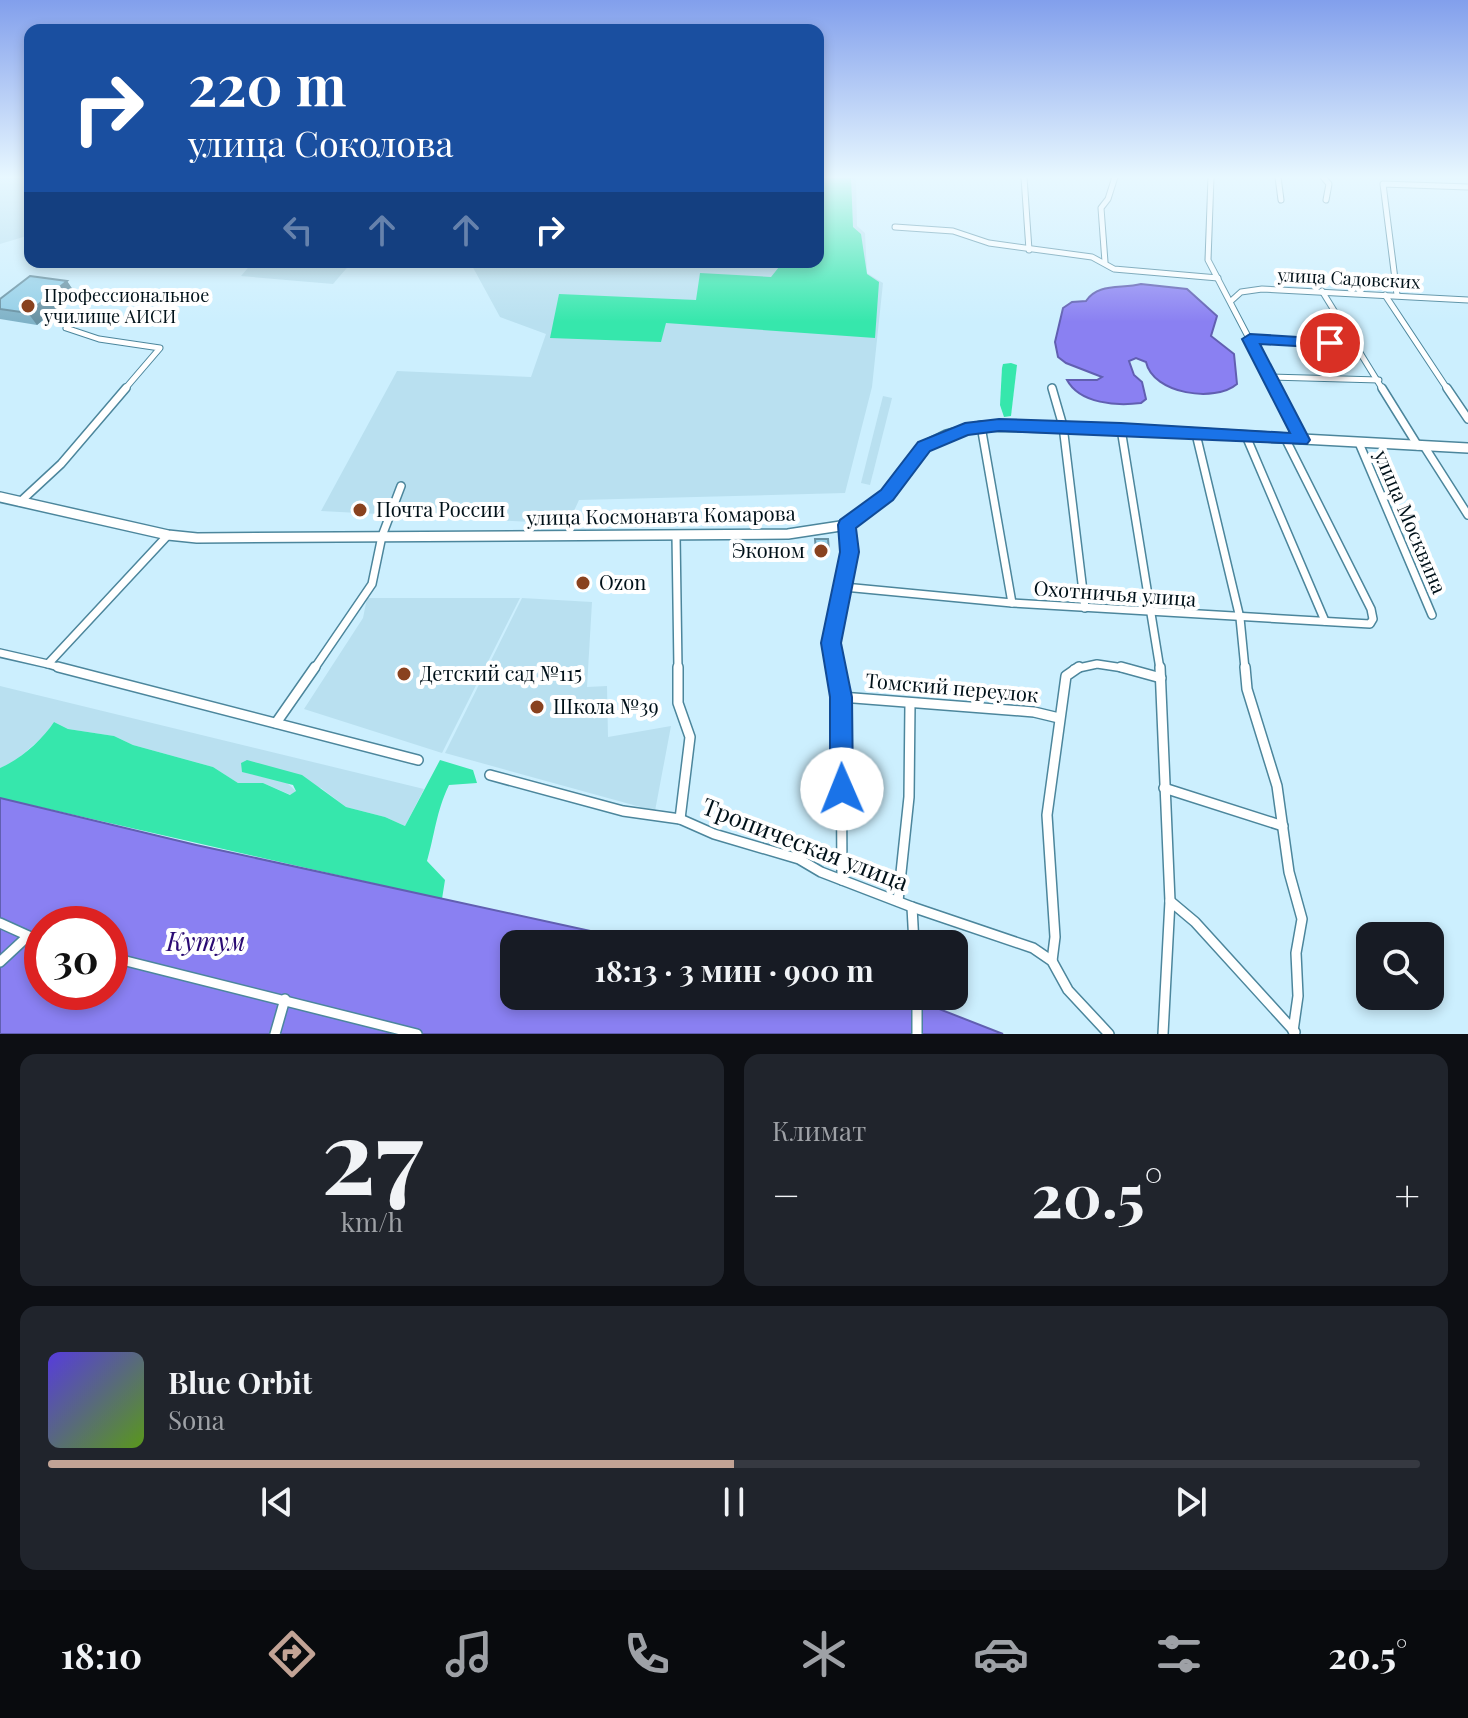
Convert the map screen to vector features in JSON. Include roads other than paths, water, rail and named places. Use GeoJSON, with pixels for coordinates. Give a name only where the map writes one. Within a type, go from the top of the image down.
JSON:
{"type":"FeatureCollection","features":[{"type":"Feature","properties":{"kind":"main road"},"geometry":{"type":"LineString","coordinates":[[847,525],[887,495],[924,446],[946,435],[981,426],[1063,426],[1468,448]]}},
{"type":"Feature","properties":{"kind":"main road","name":"улица Космонавта Комарова"},"geometry":{"type":"LineString","coordinates":[[0,497],[168,535],[197,538],[788,534],[847,525]]}},
{"type":"Feature","properties":{"kind":"street"},"geometry":{"type":"LineString","coordinates":[[1027,225],[1029,250]]}},
{"type":"Feature","properties":{"kind":"street"},"geometry":{"type":"LineString","coordinates":[[1102,225],[1105,262]]}},
{"type":"Feature","properties":{"kind":"street"},"geometry":{"type":"LineString","coordinates":[[1209,225],[1208,260],[1301,440]]}},
{"type":"Feature","properties":{"kind":"street"},"geometry":{"type":"LineString","coordinates":[[1388,225],[1397,295]]}},
{"type":"Feature","properties":{"kind":"street"},"geometry":{"type":"LineString","coordinates":[[895,227],[953,231],[989,243],[1092,257],[1114,269],[1218,278]]}},
{"type":"Feature","properties":{"kind":"street","name":"улица Садовских"},"geometry":{"type":"LineString","coordinates":[[1231,301],[1241,292],[1262,289],[1468,300]]}},
{"type":"Feature","properties":{"kind":"street"},"geometry":{"type":"LineString","coordinates":[[1322,291],[1468,515]]}},
{"type":"Feature","properties":{"kind":"street"},"geometry":{"type":"LineString","coordinates":[[1385,295],[1468,419]]}},
{"type":"Feature","properties":{"kind":"street"},"geometry":{"type":"LineString","coordinates":[[20,502],[61,464],[160,348],[99,339],[66,328]]}},
{"type":"Feature","properties":{"kind":"street"},"geometry":{"type":"LineString","coordinates":[[1250,339],[1357,345]]}},
{"type":"Feature","properties":{"kind":"street"},"geometry":{"type":"LineString","coordinates":[[1270,377],[1379,380]]}},
{"type":"Feature","properties":{"kind":"street"},"geometry":{"type":"LineString","coordinates":[[1052,387],[1063,426],[1085,608]]}},
{"type":"Feature","properties":{"kind":"street"},"geometry":{"type":"LineString","coordinates":[[981,426],[1012,603]]}},
{"type":"Feature","properties":{"kind":"street"},"geometry":{"type":"LineString","coordinates":[[1121,429],[1161,678],[1170,901],[1163,1034]]}},
{"type":"Feature","properties":{"kind":"street"},"geometry":{"type":"LineString","coordinates":[[1196,434],[1240,618],[1247,689],[1274,773],[1289,872],[1302,919],[1296,953],[1298,996],[1295,1033]]}},
{"type":"Feature","properties":{"kind":"street"},"geometry":{"type":"LineString","coordinates":[[1246,436],[1325,621]]}},
{"type":"Feature","properties":{"kind":"street","name":"Охотничья улица"},"geometry":{"type":"LineString","coordinates":[[844,587],[1012,603],[1370,624],[1373,619],[1371,609],[1285,438]]}},
{"type":"Feature","properties":{"kind":"street","name":"улица Москвина"},"geometry":{"type":"LineString","coordinates":[[1359,443],[1432,615]]}},
{"type":"Feature","properties":{"kind":"street"},"geometry":{"type":"LineString","coordinates":[[276,723],[365,598],[376,572],[382,536],[401,486]]}},
{"type":"Feature","properties":{"kind":"street"},"geometry":{"type":"LineString","coordinates":[[842,880],[841,697],[831,643],[851,544],[847,525]]}},
{"type":"Feature","properties":{"kind":"street"},"geometry":{"type":"LineString","coordinates":[[48,664],[168,535]]}},
{"type":"Feature","properties":{"kind":"street"},"geometry":{"type":"LineString","coordinates":[[676,535],[678,703],[690,737],[680,819]]}},
{"type":"Feature","properties":{"kind":"street"},"geometry":{"type":"LineString","coordinates":[[0,653],[418,760]]}},
{"type":"Feature","properties":{"kind":"street"},"geometry":{"type":"LineString","coordinates":[[1109,1034],[1068,990],[1052,961],[1055,937],[1047,815],[1059,718],[1069,670],[1078,666],[1119,665],[1161,678]]}},
{"type":"Feature","properties":{"kind":"street","name":"Томский переулок"},"geometry":{"type":"LineString","coordinates":[[841,697],[1034,712],[1059,718]]}},
{"type":"Feature","properties":{"kind":"street"},"geometry":{"type":"LineString","coordinates":[[898,901],[909,797],[910,704]]}},
{"type":"Feature","properties":{"kind":"street","name":"Тропическая улица"},"geometry":{"type":"LineString","coordinates":[[490,775],[623,811],[680,819],[714,834],[799,859],[842,880],[912,907],[1033,948],[1052,961]]}},
{"type":"Feature","properties":{"kind":"street"},"geometry":{"type":"LineString","coordinates":[[1164,788],[1283,826]]}},
{"type":"Feature","properties":{"kind":"street"},"geometry":{"type":"LineString","coordinates":[[1170,901],[1195,922],[1295,1033]]}},
{"type":"Feature","properties":{"kind":"street"},"geometry":{"type":"LineString","coordinates":[[912,907],[913,930]]}},
{"type":"Feature","properties":{"kind":"street"},"geometry":{"type":"LineString","coordinates":[[0,923],[24,934]]}},
{"type":"Feature","properties":{"kind":"street"},"geometry":{"type":"LineString","coordinates":[[0,962],[24,940]]}},
{"type":"Feature","properties":{"kind":"street"},"geometry":{"type":"LineString","coordinates":[[128,961],[285,999],[376,1029],[417,1034]]}},
{"type":"Feature","properties":{"kind":"street"},"geometry":{"type":"LineString","coordinates":[[275,1034],[285,999]]}},
{"type":"Feature","properties":{"kind":"street"},"geometry":{"type":"LineString","coordinates":[[917,1010],[917,1034]]}},
{"type":"Feature","properties":{"kind":"water"},"geometry":{"type":"Polygon","coordinates":[[[1141,284],[1187,289],[1217,316],[1211,336],[1234,354],[1237,384],[1214,393],[1186,392],[1160,382],[1146,362],[1136,358],[1129,361],[1134,375],[1142,382],[1146,399],[1141,403],[1100,402],[1073,388],[1067,380],[1097,380],[1102,377],[1058,357],[1055,342],[1063,308],[1072,302],[1086,301],[1103,289],[1141,284]]]}},
{"type":"Feature","properties":{"kind":"water","name":"Кутум"},"geometry":{"type":"Polygon","coordinates":[[[0,798],[196,845],[586,930],[500,930],[500,1010],[942,1010],[1003,1034],[0,1034],[0,798]]]}},
{"type":"Feature","properties":{"kind":"place","name":"Профессиональное училище АИСИ"},"geometry":{"type":"Point","coordinates":[28,306]}},
{"type":"Feature","properties":{"kind":"place","name":"Почта России"},"geometry":{"type":"Point","coordinates":[360,510]}},
{"type":"Feature","properties":{"kind":"place","name":"Эконом"},"geometry":{"type":"Point","coordinates":[821,551]}},
{"type":"Feature","properties":{"kind":"place","name":"Ozon"},"geometry":{"type":"Point","coordinates":[583,583]}},
{"type":"Feature","properties":{"kind":"place","name":"Детский сад №115"},"geometry":{"type":"Point","coordinates":[404,674]}},
{"type":"Feature","properties":{"kind":"place","name":"Школа №39"},"geometry":{"type":"Point","coordinates":[537,707]}}]}
